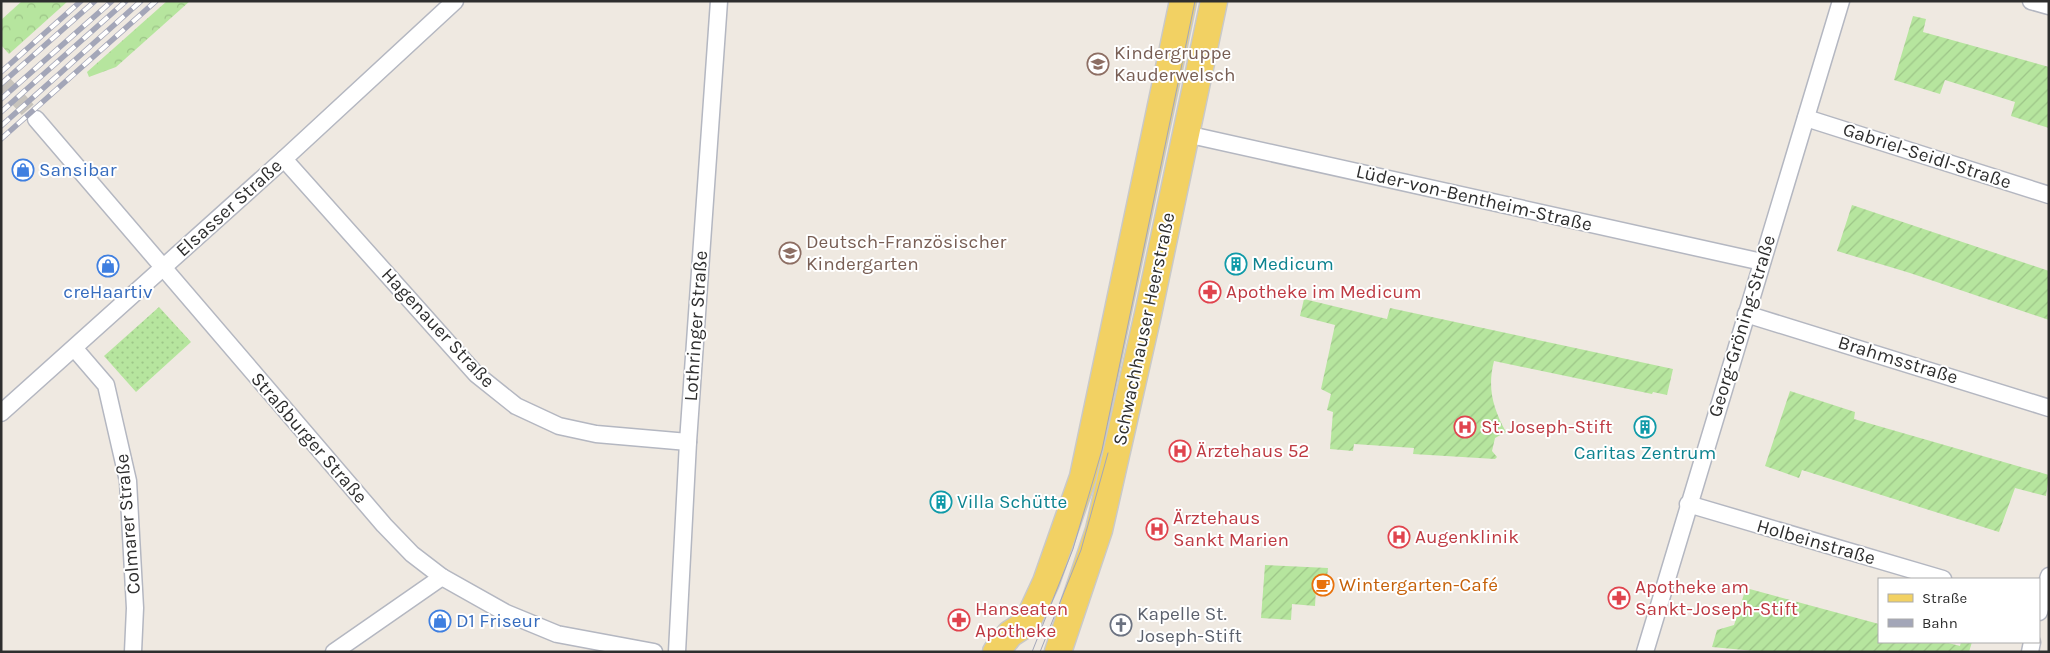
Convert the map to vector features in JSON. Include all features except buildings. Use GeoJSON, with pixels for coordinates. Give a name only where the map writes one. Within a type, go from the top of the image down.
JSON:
{"type":"FeatureCollection","features":[{"type":"Feature","properties":{"kind":"main road","name":"Schwachhauser Heerstraße"},"geometry":{"type":"LineString","coordinates":[[996,652],[1010,634],[1027,623],[1046,582],[1083,478],[1183,1]]}},
{"type":"Feature","properties":{"kind":"main road","name":"Schwachhauser Heerstraße"},"geometry":{"type":"LineString","coordinates":[[1058,652],[1099,530],[1214,1]]}},
{"type":"Feature","properties":{"kind":"street","name":"Elsasser Straße"},"geometry":{"type":"LineString","coordinates":[[1,413],[75,349],[455,1]]}},
{"type":"Feature","properties":{"kind":"street","name":"Lothringer Straße"},"geometry":{"type":"LineString","coordinates":[[676,652],[688,442],[719,1]]}},
{"type":"Feature","properties":{"kind":"street","name":"Georg-Gröning-Straße"},"geometry":{"type":"LineString","coordinates":[[1645,652],[1688,504],[1842,1]]}},
{"type":"Feature","properties":{"kind":"street"},"geometry":{"type":"LineString","coordinates":[[2030,1],[2049,6]]}},
{"type":"Feature","properties":{"kind":"street","name":"Gabriel-Seidl-Straße"},"geometry":{"type":"LineString","coordinates":[[1806,118],[2049,195]]}},
{"type":"Feature","properties":{"kind":"street","name":"Straßburger Straße"},"geometry":{"type":"LineString","coordinates":[[36,119],[384,525],[412,554],[442,577],[506,613],[557,634],[654,652]]}},
{"type":"Feature","properties":{"kind":"street","name":"Lüder-von-Bentheim-Straße"},"geometry":{"type":"LineString","coordinates":[[1186,134],[1762,262]]}},
{"type":"Feature","properties":{"kind":"street","name":"Hagenauer Straße"},"geometry":{"type":"LineString","coordinates":[[284,159],[476,374],[516,406],[559,426],[596,434],[688,442]]}},
{"type":"Feature","properties":{"kind":"street","name":"Brahmsstraße"},"geometry":{"type":"LineString","coordinates":[[1746,314],[2049,408]]}},
{"type":"Feature","properties":{"kind":"street","name":"Colmarer Straße"},"geometry":{"type":"LineString","coordinates":[[75,349],[106,384],[126,472],[135,608],[134,652]]}},
{"type":"Feature","properties":{"kind":"street","name":"Holbeinstraße"},"geometry":{"type":"LineString","coordinates":[[1688,504],[1940,578]]}},
{"type":"Feature","properties":{"kind":"street"},"geometry":{"type":"LineString","coordinates":[[2040,606],[2049,576]]}},
{"type":"Feature","properties":{"kind":"street"},"geometry":{"type":"LineString","coordinates":[[334,652],[442,577]]}},
{"type":"Feature","properties":{"kind":"green space"},"geometry":{"type":"Polygon","coordinates":[[[22,1],[68,1],[9,54],[1,45],[1,20],[22,1]]]}},
{"type":"Feature","properties":{"kind":"green space"},"geometry":{"type":"Polygon","coordinates":[[[167,1],[190,1],[116,67],[89,77],[87,72],[167,1]]]}},
{"type":"Feature","properties":{"kind":"green space"},"geometry":{"type":"Polygon","coordinates":[[[1913,16],[1926,19],[1923,32],[2049,67],[2049,128],[2011,116],[2015,102],[1945,80],[1940,94],[1894,80],[1913,16]]]}},
{"type":"Feature","properties":{"kind":"green space"},"geometry":{"type":"Polygon","coordinates":[[[1852,205],[2049,271],[2049,320],[1910,273],[1837,251],[1852,205]]]}},
{"type":"Feature","properties":{"kind":"green space"},"geometry":{"type":"Polygon","coordinates":[[[1304,299],[1387,319],[1390,308],[1673,369],[1667,395],[1653,392],[1652,394],[1494,361],[1491,380],[1492,398],[1506,432],[1495,438],[1492,451],[1497,457],[1495,459],[1413,454],[1414,448],[1354,444],[1353,451],[1330,449],[1333,412],[1327,410],[1331,394],[1321,389],[1335,325],[1300,316],[1304,299]]]}},
{"type":"Feature","properties":{"kind":"green space"},"geometry":{"type":"Polygon","coordinates":[[[159,307],[191,342],[136,392],[104,356],[159,307]]]}},
{"type":"Feature","properties":{"kind":"green space"},"geometry":{"type":"Polygon","coordinates":[[[1790,391],[1855,412],[1854,419],[2049,475],[2046,496],[2015,488],[1999,532],[1802,470],[1799,478],[1765,466],[1790,391]]]}},
{"type":"Feature","properties":{"kind":"green space"},"geometry":{"type":"Polygon","coordinates":[[[1265,565],[1328,568],[1327,578],[1314,577],[1313,589],[1316,589],[1315,606],[1292,604],[1291,620],[1261,618],[1265,565]]]}},
{"type":"Feature","properties":{"kind":"green space"},"geometry":{"type":"Polygon","coordinates":[[[1746,588],[1878,624],[1878,643],[1949,643],[1960,646],[1961,643],[1972,643],[1969,652],[1765,652],[1712,647],[1717,630],[1734,625],[1746,588]]]}},
{"type":"Feature","properties":{"kind":"tunnel"},"geometry":{"type":"LineString","coordinates":[[1,80],[36,119]]}},
{"type":"Feature","properties":{"kind":"tram line"},"geometry":{"type":"LineString","coordinates":[[1032,652],[1073,549],[1102,450],[1195,1]]}},
{"type":"Feature","properties":{"kind":"tram line"},"geometry":{"type":"LineString","coordinates":[[1040,652],[1081,550],[1108,453]]}},
{"type":"Feature","properties":{"kind":"railway"},"geometry":{"type":"LineString","coordinates":[[1,72],[81,1]]}},
{"type":"Feature","properties":{"kind":"railway"},"geometry":{"type":"LineString","coordinates":[[1,84],[95,1]]}},
{"type":"Feature","properties":{"kind":"railway"},"geometry":{"type":"LineString","coordinates":[[1,99],[112,1]]}},
{"type":"Feature","properties":{"kind":"railway"},"geometry":{"type":"LineString","coordinates":[[1,112],[126,1]]}},
{"type":"Feature","properties":{"kind":"railway"},"geometry":{"type":"LineString","coordinates":[[1,126],[141,1]]}},
{"type":"Feature","properties":{"kind":"railway"},"geometry":{"type":"LineString","coordinates":[[1,139],[156,1]]}},
{"type":"Feature","properties":{"kind":"place","name":"Kindergruppe Kauderwelsch"},"geometry":{"type":"Point","coordinates":[1098,64]}},
{"type":"Feature","properties":{"kind":"place","name":"Sansibar"},"geometry":{"type":"Point","coordinates":[23,170]}},
{"type":"Feature","properties":{"kind":"place","name":"Deutsch-Französischer Kindergarten"},"geometry":{"type":"Point","coordinates":[790,253]}},
{"type":"Feature","properties":{"kind":"place","name":"Medicum"},"geometry":{"type":"Point","coordinates":[1236,264]}},
{"type":"Feature","properties":{"kind":"place","name":"creHaartiv"},"geometry":{"type":"Point","coordinates":[108,266]}},
{"type":"Feature","properties":{"kind":"place","name":"Apotheke im Medicum"},"geometry":{"type":"Point","coordinates":[1210,292]}},
{"type":"Feature","properties":{"kind":"place","name":"St. Joseph-Stift"},"geometry":{"type":"Point","coordinates":[1465,427]}},
{"type":"Feature","properties":{"kind":"place","name":"Caritas Zentrum"},"geometry":{"type":"Point","coordinates":[1645,427]}},
{"type":"Feature","properties":{"kind":"place","name":"Ärztehaus 52"},"geometry":{"type":"Point","coordinates":[1180,451]}},
{"type":"Feature","properties":{"kind":"place","name":"Villa Schütte"},"geometry":{"type":"Point","coordinates":[941,502]}},
{"type":"Feature","properties":{"kind":"place","name":"Ärztehaus Sankt Marien"},"geometry":{"type":"Point","coordinates":[1157,529]}},
{"type":"Feature","properties":{"kind":"place","name":"Augenklinik"},"geometry":{"type":"Point","coordinates":[1399,537]}},
{"type":"Feature","properties":{"kind":"place","name":"Wintergarten-Café"},"geometry":{"type":"Point","coordinates":[1323,585]}},
{"type":"Feature","properties":{"kind":"place","name":"Apotheke am Sankt-Joseph-Stift"},"geometry":{"type":"Point","coordinates":[1619,598]}},
{"type":"Feature","properties":{"kind":"place","name":"Hanseaten Apotheke"},"geometry":{"type":"Point","coordinates":[959,620]}},
{"type":"Feature","properties":{"kind":"place","name":"D1 Friseur"},"geometry":{"type":"Point","coordinates":[440,621]}},
{"type":"Feature","properties":{"kind":"place","name":"Kapelle St. Joseph-Stift"},"geometry":{"type":"Point","coordinates":[1121,625]}}]}
